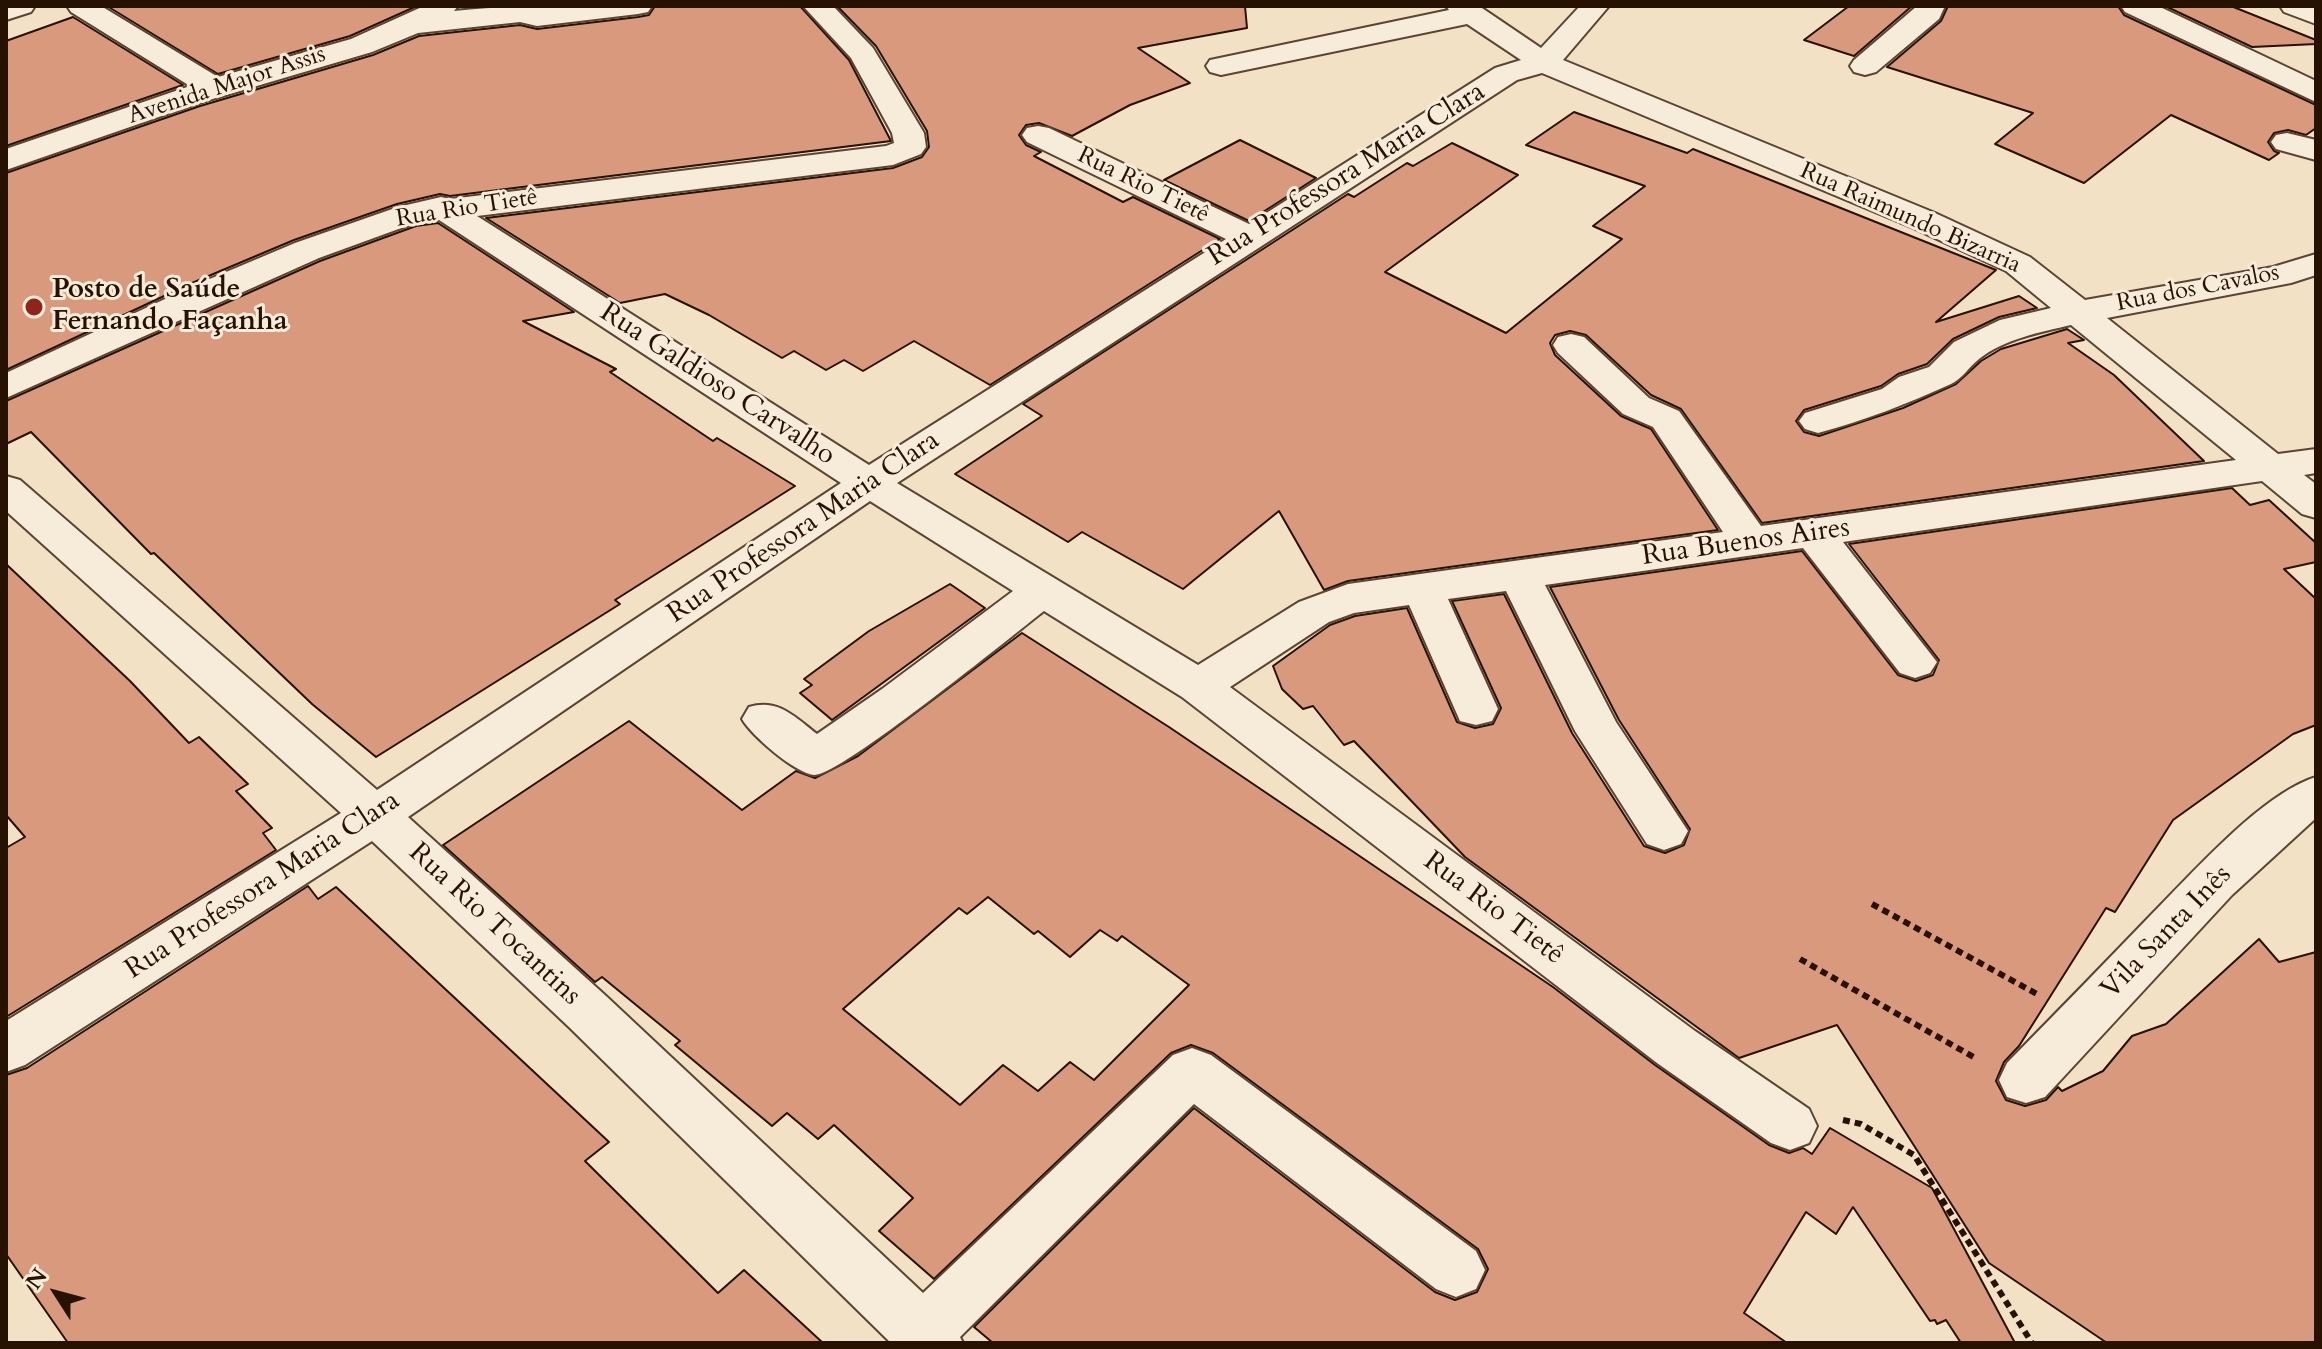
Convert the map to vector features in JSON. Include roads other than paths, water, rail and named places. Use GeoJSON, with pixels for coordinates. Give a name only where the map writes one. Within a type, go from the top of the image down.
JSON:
{"type":"FeatureCollection","features":[{"type":"Feature","properties":{"kind":"street"},"geometry":{"type":"LineString","coordinates":[[6,11],[21,6]]}},
{"type":"Feature","properties":{"kind":"street"},"geometry":{"type":"LineString","coordinates":[[81,6],[215,88]]}},
{"type":"Feature","properties":{"kind":"street","name":"Avenida Major Assis"},"geometry":{"type":"LineString","coordinates":[[6,160],[215,88],[418,24],[444,6]]}},
{"type":"Feature","properties":{"kind":"street"},"geometry":{"type":"LineString","coordinates":[[418,24],[520,13],[537,17],[638,6]]}},
{"type":"Feature","properties":{"kind":"street","name":"Rua Rio Tietê"},"geometry":{"type":"LineString","coordinates":[[6,387],[199,297],[373,225],[441,207],[893,155],[910,147],[908,133],[863,54],[817,6]]}},
{"type":"Feature","properties":{"kind":"street"},"geometry":{"type":"LineString","coordinates":[[1544,63],[1595,6]]}},
{"type":"Feature","properties":{"kind":"street"},"geometry":{"type":"LineString","coordinates":[[1865,66],[1929,13],[1931,6]]}},
{"type":"Feature","properties":{"kind":"street"},"geometry":{"type":"LineString","coordinates":[[2135,6],[2316,93]]}},
{"type":"Feature","properties":{"kind":"street"},"geometry":{"type":"LineString","coordinates":[[2294,6],[2316,15]]}},
{"type":"Feature","properties":{"kind":"street"},"geometry":{"type":"LineString","coordinates":[[1221,66],[1466,10]]}},
{"type":"Feature","properties":{"kind":"street","name":"Rua Raimundo Bizarria"},"geometry":{"type":"LineString","coordinates":[[1466,10],[1544,63],[1937,226],[2018,264],[2316,505]]}},
{"type":"Feature","properties":{"kind":"street","name":"Rua Professora Maria Clara"},"geometry":{"type":"LineString","coordinates":[[6,1049],[375,815],[869,483],[1249,237],[1506,74],[1544,63]]}},
{"type":"Feature","properties":{"kind":"street","name":"Rua Rio Tietê"},"geometry":{"type":"LineString","coordinates":[[1038,135],[1249,237]]}},
{"type":"Feature","properties":{"kind":"street","name":"Rua Galdioso Carvalho"},"geometry":{"type":"LineString","coordinates":[[441,207],[869,483],[1198,686]]}},
{"type":"Feature","properties":{"kind":"street","name":"Rua dos Cavalos"},"geometry":{"type":"LineString","coordinates":[[1818,421],[1895,397],[1912,385],[1942,375],[1967,350],[1997,334],[2080,312],[2279,276],[2316,264]]}},
{"type":"Feature","properties":{"kind":"street"},"geometry":{"type":"LineString","coordinates":[[1571,345],[1636,406],[1666,419],[1708,476],[1751,543]]}},
{"type":"Feature","properties":{"kind":"street","name":"Rua Buenos Aires"},"geometry":{"type":"LineString","coordinates":[[1198,686],[1314,612],[1348,599],[2316,461]]}},
{"type":"Feature","properties":{"kind":"street","name":"Rua Rio Tocantins"},"geometry":{"type":"LineString","coordinates":[[6,489],[79,557],[375,815],[645,1066],[928,1338]]}},
{"type":"Feature","properties":{"kind":"street"},"geometry":{"type":"LineString","coordinates":[[1814,534],[1915,662]]}},
{"type":"Feature","properties":{"kind":"street"},"geometry":{"type":"LineString","coordinates":[[1518,574],[1598,731],[1664,831]]}},
{"type":"Feature","properties":{"kind":"street"},"geometry":{"type":"LineString","coordinates":[[1422,587],[1476,709]]}},
{"type":"Feature","properties":{"kind":"street"},"geometry":{"type":"LineString","coordinates":[[765,719],[816,758],[979,641],[1043,590]]}},
{"type":"Feature","properties":{"kind":"street","name":"Rua Rio Tietê"},"geometry":{"type":"LineString","coordinates":[[1198,686],[1676,1047],[1790,1126]]}},
{"type":"Feature","properties":{"kind":"street","name":"Vila Santa Inês"},"geometry":{"type":"LineString","coordinates":[[2026,1080],[2215,881],[2293,809],[2316,795]]}},
{"type":"Feature","properties":{"kind":"street"},"geometry":{"type":"LineString","coordinates":[[928,1338],[1192,1071],[1456,1270]]}},
{"type":"Feature","properties":{"kind":"place","name":"Posto de Saúde Fernando Façanha"},"geometry":{"type":"Point","coordinates":[34,307]}}]}
